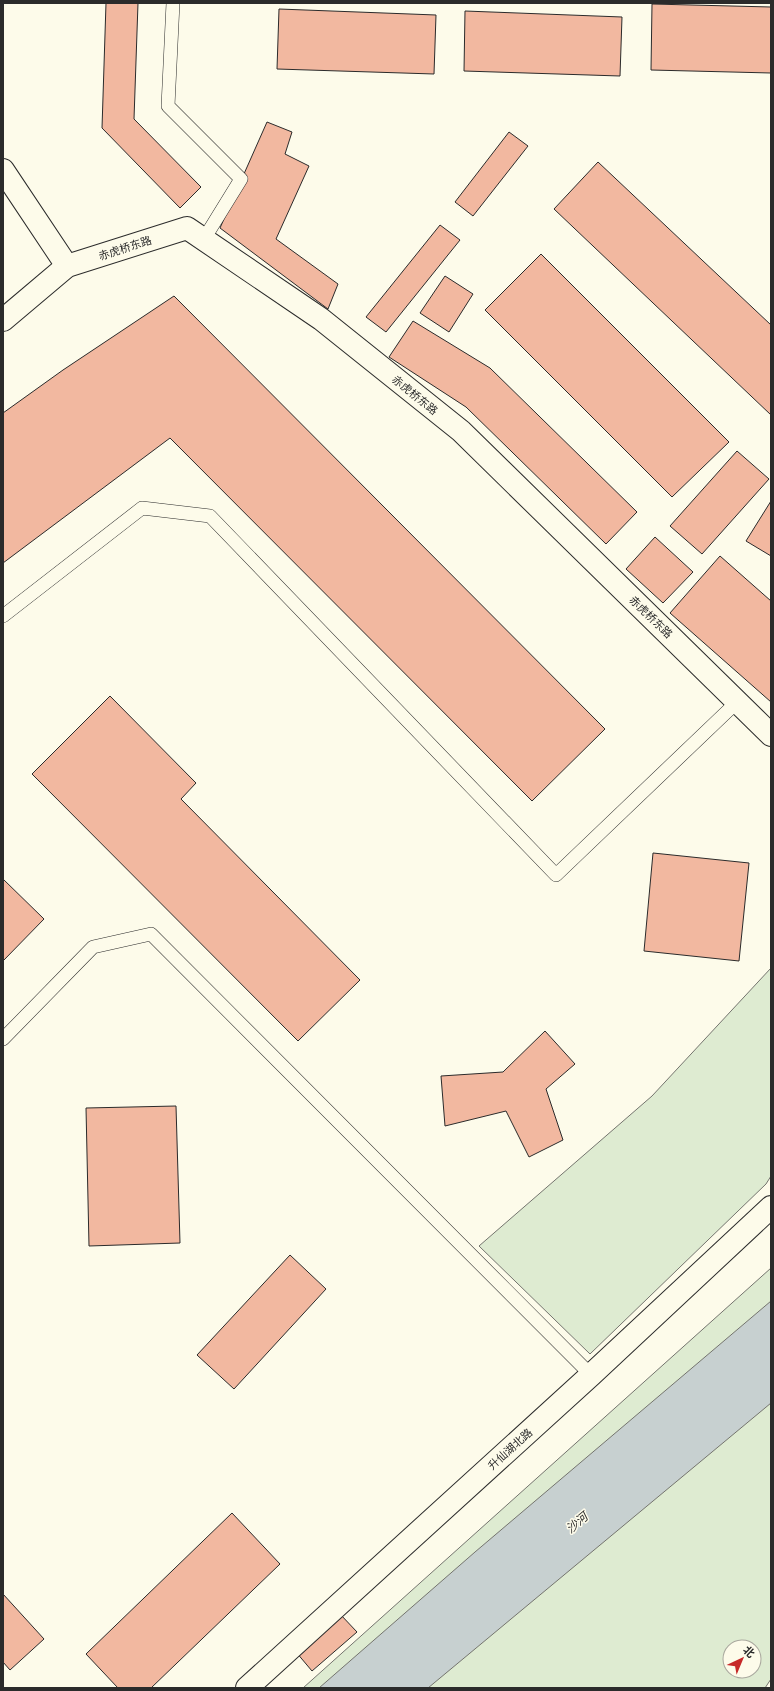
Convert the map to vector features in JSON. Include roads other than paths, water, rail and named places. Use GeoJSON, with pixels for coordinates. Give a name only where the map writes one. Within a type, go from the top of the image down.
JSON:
{"type":"FeatureCollection","features":[{"type":"Feature","properties":{"kind":"street"},"geometry":{"type":"LineString","coordinates":[[3,170],[67,266]]}},
{"type":"Feature","properties":{"kind":"street","name":"赤虎桥东路"},"geometry":{"type":"LineString","coordinates":[[3,320],[67,266],[187,228],[321,319],[461,431],[771,735]]}},
{"type":"Feature","properties":{"kind":"street","name":"升仙湖北路"},"geometry":{"type":"LineString","coordinates":[[247,1688],[591,1376],[771,1207]]}},
{"type":"Feature","properties":{"kind":"lane"},"geometry":{"type":"LineString","coordinates":[[173,3],[168,106],[241,179],[204,239]]}},
{"type":"Feature","properties":{"kind":"lane"},"geometry":{"type":"LineString","coordinates":[[3,616],[142,508],[210,516],[556,875],[737,702]]}},
{"type":"Feature","properties":{"kind":"lane"},"geometry":{"type":"LineString","coordinates":[[3,1039],[94,947],[151,934],[591,1376]]}},
{"type":"Feature","properties":{"kind":"water","name":"沙河"},"geometry":{"type":"Polygon","coordinates":[[[771,1301],[771,1403],[428,1688],[319,1688],[475,1552],[771,1301]]]}}]}
